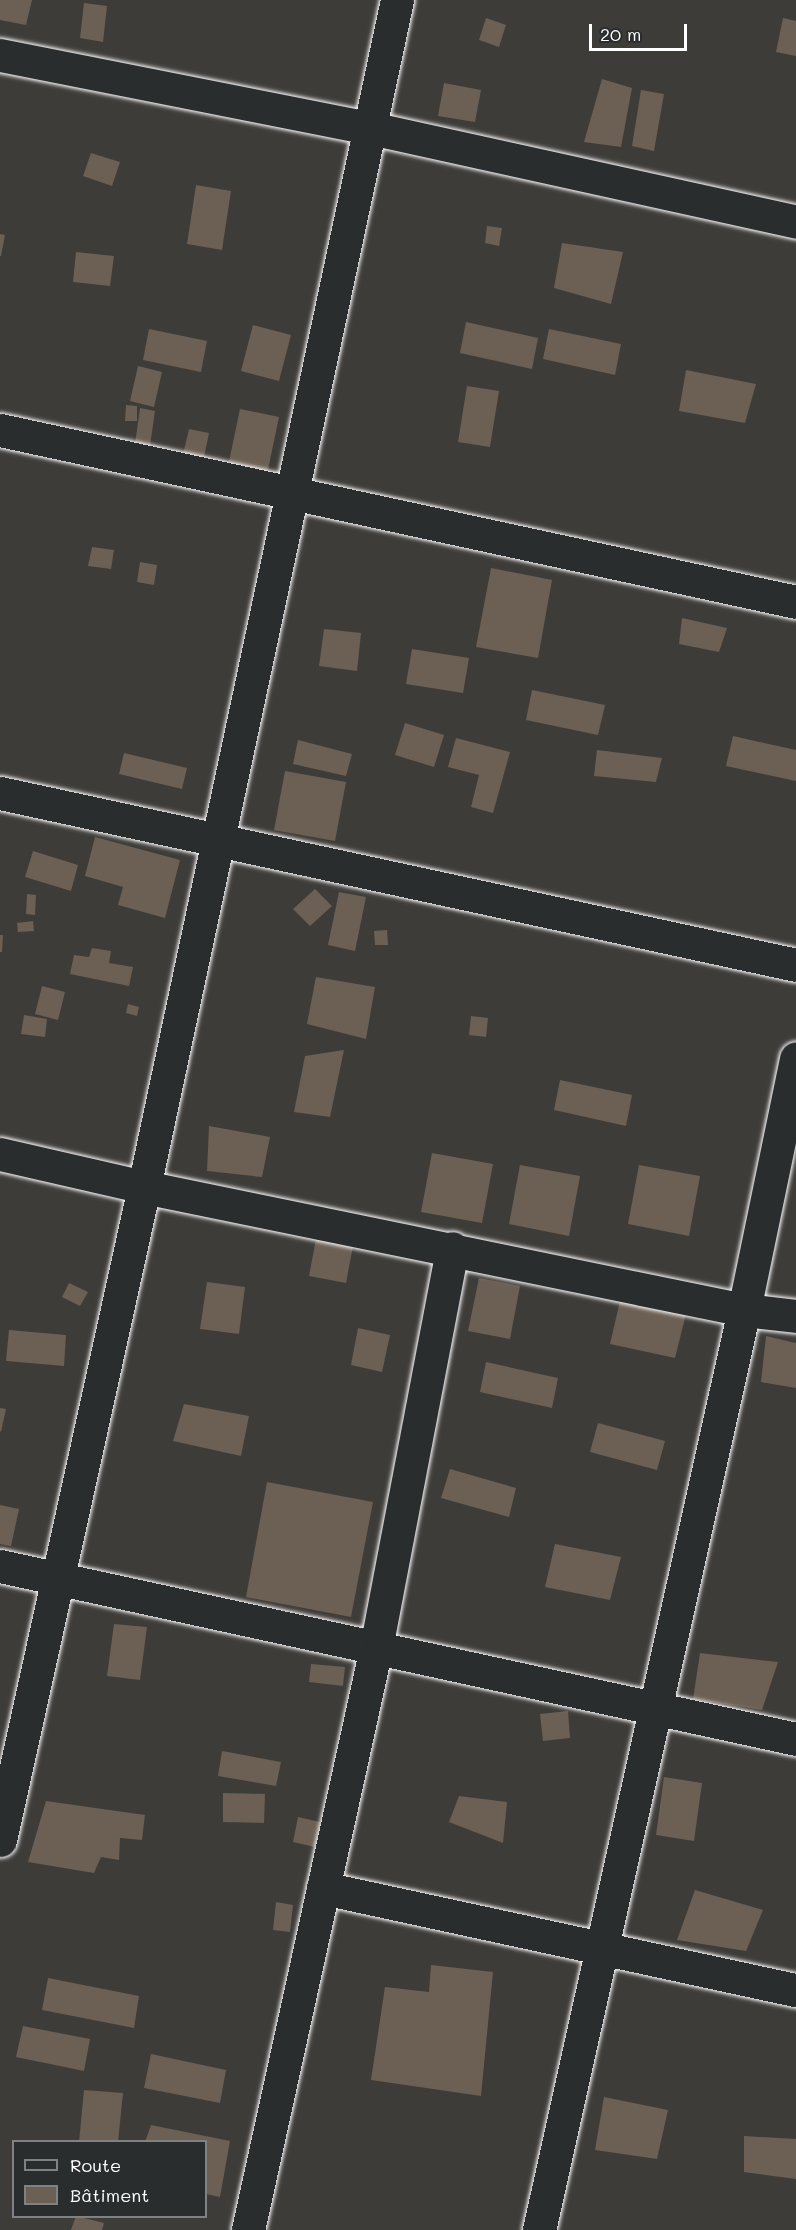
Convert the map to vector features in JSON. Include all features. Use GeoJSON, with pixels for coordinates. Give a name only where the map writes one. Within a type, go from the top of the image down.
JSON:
{"type":"FeatureCollection","features":[{"type":"Feature","properties":{"kind":"street"},"geometry":{"type":"LineString","coordinates":[[0,1840],[144,1186],[216,839],[398,0]]}},
{"type":"Feature","properties":{"kind":"street"},"geometry":{"type":"LineString","coordinates":[[0,55],[370,128],[796,222]]}},
{"type":"Feature","properties":{"kind":"street"},"geometry":{"type":"LineString","coordinates":[[0,430],[796,602]]}},
{"type":"Feature","properties":{"kind":"street"},"geometry":{"type":"LineString","coordinates":[[0,793],[796,964]]}},
{"type":"Feature","properties":{"kind":"street"},"geometry":{"type":"LineString","coordinates":[[539,2230],[653,1708],[744,1310],[796,1058]]}},
{"type":"Feature","properties":{"kind":"street"},"geometry":{"type":"LineString","coordinates":[[0,1154],[744,1310],[796,1316]]}},
{"type":"Feature","properties":{"kind":"street"},"geometry":{"type":"LineString","coordinates":[[248,2230],[376,1648],[452,1248]]}},
{"type":"Feature","properties":{"kind":"street"},"geometry":{"type":"LineString","coordinates":[[0,1566],[796,1739]]}},
{"type":"Feature","properties":{"kind":"street"},"geometry":{"type":"LineString","coordinates":[[323,1888],[796,1990]]}},
{"type":"Feature","properties":{"kind":"building"},"geometry":{"type":"Polygon","coordinates":[[[0,0],[32,0],[26,25],[0,20],[0,0]]]}},
{"type":"Feature","properties":{"kind":"building"},"geometry":{"type":"Polygon","coordinates":[[[84,3],[107,6],[103,42],[80,38],[84,3]]]}},
{"type":"Feature","properties":{"kind":"building"},"geometry":{"type":"Polygon","coordinates":[[[486,18],[506,25],[499,47],[479,40],[486,18]]]}},
{"type":"Feature","properties":{"kind":"building"},"geometry":{"type":"Polygon","coordinates":[[[783,18],[796,21],[796,56],[776,52],[783,18]]]}},
{"type":"Feature","properties":{"kind":"building"},"geometry":{"type":"Polygon","coordinates":[[[602,79],[632,88],[621,147],[584,142],[602,79]]]}},
{"type":"Feature","properties":{"kind":"building"},"geometry":{"type":"Polygon","coordinates":[[[444,83],[481,90],[475,122],[438,116],[444,83]]]}},
{"type":"Feature","properties":{"kind":"building"},"geometry":{"type":"Polygon","coordinates":[[[641,90],[664,94],[654,151],[632,146],[641,90]]]}},
{"type":"Feature","properties":{"kind":"building"},"geometry":{"type":"Polygon","coordinates":[[[91,153],[120,162],[112,186],[83,176],[91,153]]]}},
{"type":"Feature","properties":{"kind":"building"},"geometry":{"type":"Polygon","coordinates":[[[196,185],[231,191],[222,250],[187,244],[196,185]]]}},
{"type":"Feature","properties":{"kind":"building"},"geometry":{"type":"Polygon","coordinates":[[[487,226],[502,228],[499,246],[485,243],[487,226]]]}},
{"type":"Feature","properties":{"kind":"building"},"geometry":{"type":"Polygon","coordinates":[[[0,234],[5,235],[1,256],[0,256],[0,234]]]}},
{"type":"Feature","properties":{"kind":"building"},"geometry":{"type":"Polygon","coordinates":[[[562,243],[623,252],[611,304],[554,288],[562,243]]]}},
{"type":"Feature","properties":{"kind":"building"},"geometry":{"type":"Polygon","coordinates":[[[76,252],[114,256],[110,286],[73,282],[76,252]]]}},
{"type":"Feature","properties":{"kind":"building"},"geometry":{"type":"Polygon","coordinates":[[[466,322],[538,338],[532,369],[460,353],[466,322]]]}},
{"type":"Feature","properties":{"kind":"building"},"geometry":{"type":"Polygon","coordinates":[[[253,325],[291,335],[279,381],[241,371],[253,325]]]}},
{"type":"Feature","properties":{"kind":"building"},"geometry":{"type":"Polygon","coordinates":[[[149,329],[207,341],[201,372],[143,360],[149,329]]]}},
{"type":"Feature","properties":{"kind":"building"},"geometry":{"type":"Polygon","coordinates":[[[549,329],[621,344],[615,375],[543,359],[549,329]]]}},
{"type":"Feature","properties":{"kind":"building"},"geometry":{"type":"Polygon","coordinates":[[[138,366],[162,372],[154,407],[130,401],[138,366]]]}},
{"type":"Feature","properties":{"kind":"building"},"geometry":{"type":"Polygon","coordinates":[[[686,370],[756,384],[745,423],[679,411],[686,370]]]}},
{"type":"Feature","properties":{"kind":"building"},"geometry":{"type":"Polygon","coordinates":[[[467,386],[499,391],[490,447],[458,442],[467,386]]]}},
{"type":"Feature","properties":{"kind":"building"},"geometry":{"type":"Polygon","coordinates":[[[126,405],[137,406],[137,421],[125,421],[126,405]]]}},
{"type":"Feature","properties":{"kind":"building"},"geometry":{"type":"Polygon","coordinates":[[[140,408],[155,411],[149,453],[134,451],[140,408]]]}},
{"type":"Feature","properties":{"kind":"building"},"geometry":{"type":"Polygon","coordinates":[[[240,409],[279,417],[266,479],[227,471],[240,409]]]}},
{"type":"Feature","properties":{"kind":"building"},"geometry":{"type":"Polygon","coordinates":[[[189,429],[209,433],[203,462],[182,459],[189,429]]]}},
{"type":"Feature","properties":{"kind":"building"},"geometry":{"type":"Polygon","coordinates":[[[92,547],[114,550],[111,569],[88,566],[92,547]]]}},
{"type":"Feature","properties":{"kind":"building"},"geometry":{"type":"Polygon","coordinates":[[[140,562],[157,565],[154,585],[137,582],[140,562]]]}},
{"type":"Feature","properties":{"kind":"building"},"geometry":{"type":"Polygon","coordinates":[[[491,568],[552,580],[538,658],[476,647],[491,568]]]}},
{"type":"Feature","properties":{"kind":"building"},"geometry":{"type":"Polygon","coordinates":[[[682,618],[727,628],[719,652],[679,644],[682,618]]]}},
{"type":"Feature","properties":{"kind":"building"},"geometry":{"type":"Polygon","coordinates":[[[324,629],[361,633],[357,671],[319,666],[324,629]]]}},
{"type":"Feature","properties":{"kind":"building"},"geometry":{"type":"Polygon","coordinates":[[[412,649],[469,658],[463,693],[406,684],[412,649]]]}},
{"type":"Feature","properties":{"kind":"building"},"geometry":{"type":"Polygon","coordinates":[[[532,690],[605,705],[598,735],[526,720],[532,690]]]}},
{"type":"Feature","properties":{"kind":"building"},"geometry":{"type":"Polygon","coordinates":[[[405,723],[444,735],[434,767],[395,755],[405,723]]]}},
{"type":"Feature","properties":{"kind":"building"},"geometry":{"type":"Polygon","coordinates":[[[733,736],[796,750],[796,781],[726,766],[733,736]]]}},
{"type":"Feature","properties":{"kind":"building"},"geometry":{"type":"Polygon","coordinates":[[[456,738],[510,752],[493,813],[471,807],[479,775],[448,767],[456,738]]]}},
{"type":"Feature","properties":{"kind":"building"},"geometry":{"type":"Polygon","coordinates":[[[298,740],[352,754],[346,776],[293,764],[298,740]]]}},
{"type":"Feature","properties":{"kind":"building"},"geometry":{"type":"Polygon","coordinates":[[[597,750],[662,758],[656,782],[594,776],[597,750]]]}},
{"type":"Feature","properties":{"kind":"building"},"geometry":{"type":"Polygon","coordinates":[[[124,753],[187,768],[182,789],[119,774],[124,753]]]}},
{"type":"Feature","properties":{"kind":"building"},"geometry":{"type":"Polygon","coordinates":[[[285,771],[346,782],[335,841],[274,830],[285,771]]]}},
{"type":"Feature","properties":{"kind":"building"},"geometry":{"type":"Polygon","coordinates":[[[95,837],[180,860],[165,918],[118,905],[123,887],[85,876],[95,837]]]}},
{"type":"Feature","properties":{"kind":"building"},"geometry":{"type":"Polygon","coordinates":[[[33,851],[78,865],[71,891],[25,877],[33,851]]]}},
{"type":"Feature","properties":{"kind":"building"},"geometry":{"type":"Polygon","coordinates":[[[315,889],[332,906],[310,926],[293,909],[315,889]]]}},
{"type":"Feature","properties":{"kind":"building"},"geometry":{"type":"Polygon","coordinates":[[[339,892],[366,897],[355,951],[328,945],[339,892]]]}},
{"type":"Feature","properties":{"kind":"building"},"geometry":{"type":"Polygon","coordinates":[[[27,894],[36,895],[35,915],[26,914],[27,894]]]}},
{"type":"Feature","properties":{"kind":"building"},"geometry":{"type":"Polygon","coordinates":[[[33,921],[34,931],[18,932],[17,923],[33,921]]]}},
{"type":"Feature","properties":{"kind":"building"},"geometry":{"type":"Polygon","coordinates":[[[387,930],[388,945],[375,945],[374,931],[387,930]]]}},
{"type":"Feature","properties":{"kind":"building"},"geometry":{"type":"Polygon","coordinates":[[[0,935],[3,935],[2,952],[0,952],[0,935]]]}},
{"type":"Feature","properties":{"kind":"building"},"geometry":{"type":"Polygon","coordinates":[[[92,948],[111,951],[109,963],[133,967],[129,986],[70,974],[74,955],[89,957],[92,948]]]}},
{"type":"Feature","properties":{"kind":"building"},"geometry":{"type":"Polygon","coordinates":[[[316,977],[375,987],[366,1039],[307,1024],[316,977]]]}},
{"type":"Feature","properties":{"kind":"building"},"geometry":{"type":"Polygon","coordinates":[[[42,986],[65,992],[58,1020],[35,1014],[42,986]]]}},
{"type":"Feature","properties":{"kind":"building"},"geometry":{"type":"Polygon","coordinates":[[[128,1004],[139,1007],[137,1016],[126,1013],[128,1004]]]}},
{"type":"Feature","properties":{"kind":"building"},"geometry":{"type":"Polygon","coordinates":[[[24,1015],[47,1019],[45,1037],[21,1034],[24,1015]]]}},
{"type":"Feature","properties":{"kind":"building"},"geometry":{"type":"Polygon","coordinates":[[[471,1016],[488,1018],[486,1037],[469,1035],[471,1016]]]}},
{"type":"Feature","properties":{"kind":"building"},"geometry":{"type":"Polygon","coordinates":[[[344,1050],[330,1117],[294,1112],[305,1056],[344,1050]]]}},
{"type":"Feature","properties":{"kind":"building"},"geometry":{"type":"Polygon","coordinates":[[[560,1080],[632,1095],[626,1126],[554,1110],[560,1080]]]}},
{"type":"Feature","properties":{"kind":"building"},"geometry":{"type":"Polygon","coordinates":[[[209,1126],[270,1137],[262,1177],[207,1171],[209,1126]]]}},
{"type":"Feature","properties":{"kind":"building"},"geometry":{"type":"Polygon","coordinates":[[[432,1153],[493,1164],[482,1223],[421,1212],[432,1153]]]}},
{"type":"Feature","properties":{"kind":"building"},"geometry":{"type":"Polygon","coordinates":[[[520,1165],[580,1176],[569,1236],[509,1224],[520,1165]]]}},
{"type":"Feature","properties":{"kind":"building"},"geometry":{"type":"Polygon","coordinates":[[[639,1165],[700,1176],[689,1236],[628,1224],[639,1165]]]}},
{"type":"Feature","properties":{"kind":"building"},"geometry":{"type":"Polygon","coordinates":[[[316,1239],[353,1246],[346,1283],[309,1276],[316,1239]]]}},
{"type":"Feature","properties":{"kind":"building"},"geometry":{"type":"Polygon","coordinates":[[[479,1278],[520,1286],[510,1339],[468,1331],[479,1278]]]}},
{"type":"Feature","properties":{"kind":"building"},"geometry":{"type":"Polygon","coordinates":[[[207,1282],[245,1287],[239,1334],[200,1329],[207,1282]]]}},
{"type":"Feature","properties":{"kind":"building"},"geometry":{"type":"Polygon","coordinates":[[[69,1283],[88,1292],[80,1306],[62,1297],[69,1283]]]}},
{"type":"Feature","properties":{"kind":"building"},"geometry":{"type":"Polygon","coordinates":[[[620,1301],[686,1314],[675,1358],[610,1344],[620,1301]]]}},
{"type":"Feature","properties":{"kind":"building"},"geometry":{"type":"Polygon","coordinates":[[[358,1328],[390,1335],[382,1372],[351,1365],[358,1328]]]}},
{"type":"Feature","properties":{"kind":"building"},"geometry":{"type":"Polygon","coordinates":[[[9,1330],[66,1335],[64,1366],[6,1361],[9,1330]]]}},
{"type":"Feature","properties":{"kind":"building"},"geometry":{"type":"Polygon","coordinates":[[[766,1336],[796,1343],[796,1388],[761,1382],[766,1336]]]}},
{"type":"Feature","properties":{"kind":"building"},"geometry":{"type":"Polygon","coordinates":[[[486,1362],[558,1378],[552,1408],[480,1392],[486,1362]]]}},
{"type":"Feature","properties":{"kind":"building"},"geometry":{"type":"Polygon","coordinates":[[[184,1404],[249,1416],[241,1456],[173,1441],[184,1404]]]}},
{"type":"Feature","properties":{"kind":"building"},"geometry":{"type":"Polygon","coordinates":[[[0,1408],[6,1409],[1,1432],[0,1431],[0,1408]]]}},
{"type":"Feature","properties":{"kind":"building"},"geometry":{"type":"Polygon","coordinates":[[[598,1423],[665,1441],[657,1470],[590,1452],[598,1423]]]}},
{"type":"Feature","properties":{"kind":"building"},"geometry":{"type":"Polygon","coordinates":[[[450,1469],[516,1488],[509,1517],[441,1498],[450,1469]]]}},
{"type":"Feature","properties":{"kind":"building"},"geometry":{"type":"Polygon","coordinates":[[[267,1482],[373,1502],[351,1617],[246,1597],[267,1482]]]}},
{"type":"Feature","properties":{"kind":"building"},"geometry":{"type":"Polygon","coordinates":[[[0,1505],[19,1509],[11,1546],[0,1544],[0,1505]]]}},
{"type":"Feature","properties":{"kind":"building"},"geometry":{"type":"Polygon","coordinates":[[[555,1544],[621,1557],[610,1600],[545,1587],[555,1544]]]}},
{"type":"Feature","properties":{"kind":"building"},"geometry":{"type":"Polygon","coordinates":[[[114,1624],[147,1627],[140,1680],[107,1676],[114,1624]]]}},
{"type":"Feature","properties":{"kind":"building"},"geometry":{"type":"Polygon","coordinates":[[[700,1653],[778,1662],[762,1710],[693,1699],[700,1653]]]}},
{"type":"Feature","properties":{"kind":"building"},"geometry":{"type":"Polygon","coordinates":[[[311,1664],[345,1667],[343,1686],[309,1682],[311,1664]]]}},
{"type":"Feature","properties":{"kind":"building"},"geometry":{"type":"Polygon","coordinates":[[[568,1711],[570,1738],[543,1741],[540,1714],[568,1711]]]}},
{"type":"Feature","properties":{"kind":"building"},"geometry":{"type":"Polygon","coordinates":[[[222,1751],[281,1762],[276,1786],[218,1776],[222,1751]]]}},
{"type":"Feature","properties":{"kind":"building"},"geometry":{"type":"Polygon","coordinates":[[[664,1777],[702,1783],[694,1841],[656,1835],[664,1777]]]}},
{"type":"Feature","properties":{"kind":"building"},"geometry":{"type":"Polygon","coordinates":[[[223,1793],[265,1794],[264,1823],[223,1822],[223,1793]]]}},
{"type":"Feature","properties":{"kind":"building"},"geometry":{"type":"Polygon","coordinates":[[[459,1796],[507,1802],[503,1843],[449,1822],[459,1796]]]}},
{"type":"Feature","properties":{"kind":"building"},"geometry":{"type":"Polygon","coordinates":[[[46,1801],[145,1815],[142,1840],[120,1838],[119,1860],[101,1857],[94,1873],[28,1862],[46,1801]]]}},
{"type":"Feature","properties":{"kind":"building"},"geometry":{"type":"Polygon","coordinates":[[[298,1817],[320,1822],[315,1847],[293,1842],[298,1817]]]}},
{"type":"Feature","properties":{"kind":"building"},"geometry":{"type":"Polygon","coordinates":[[[695,1890],[763,1910],[746,1951],[677,1940],[695,1890]]]}},
{"type":"Feature","properties":{"kind":"building"},"geometry":{"type":"Polygon","coordinates":[[[276,1902],[293,1905],[290,1932],[273,1930],[276,1902]]]}},
{"type":"Feature","properties":{"kind":"building"},"geometry":{"type":"Polygon","coordinates":[[[431,1965],[493,1972],[481,2096],[371,2080],[385,1987],[429,1992],[431,1965]]]}},
{"type":"Feature","properties":{"kind":"building"},"geometry":{"type":"Polygon","coordinates":[[[48,1978],[139,1996],[134,2028],[42,2010],[48,1978]]]}},
{"type":"Feature","properties":{"kind":"building"},"geometry":{"type":"Polygon","coordinates":[[[23,2026],[90,2039],[84,2071],[16,2057],[23,2026]]]}},
{"type":"Feature","properties":{"kind":"building"},"geometry":{"type":"Polygon","coordinates":[[[151,2054],[226,2070],[220,2103],[144,2088],[151,2054]]]}},
{"type":"Feature","properties":{"kind":"building"},"geometry":{"type":"Polygon","coordinates":[[[84,2090],[123,2093],[118,2140],[79,2140],[84,2090]]]}},
{"type":"Feature","properties":{"kind":"building"},"geometry":{"type":"Polygon","coordinates":[[[604,2097],[668,2110],[657,2159],[595,2150],[604,2097]]]}},
{"type":"Feature","properties":{"kind":"building"},"geometry":{"type":"Polygon","coordinates":[[[151,2125],[230,2141],[220,2197],[207,2194],[207,2140],[146,2140],[151,2125]]]}},
{"type":"Feature","properties":{"kind":"building"},"geometry":{"type":"Polygon","coordinates":[[[744,2136],[796,2139],[796,2179],[744,2172],[744,2136]]]}},
{"type":"Feature","properties":{"kind":"building"},"geometry":{"type":"Polygon","coordinates":[[[75,2218],[104,2223],[102,2230],[71,2230],[75,2218]]]}}]}
